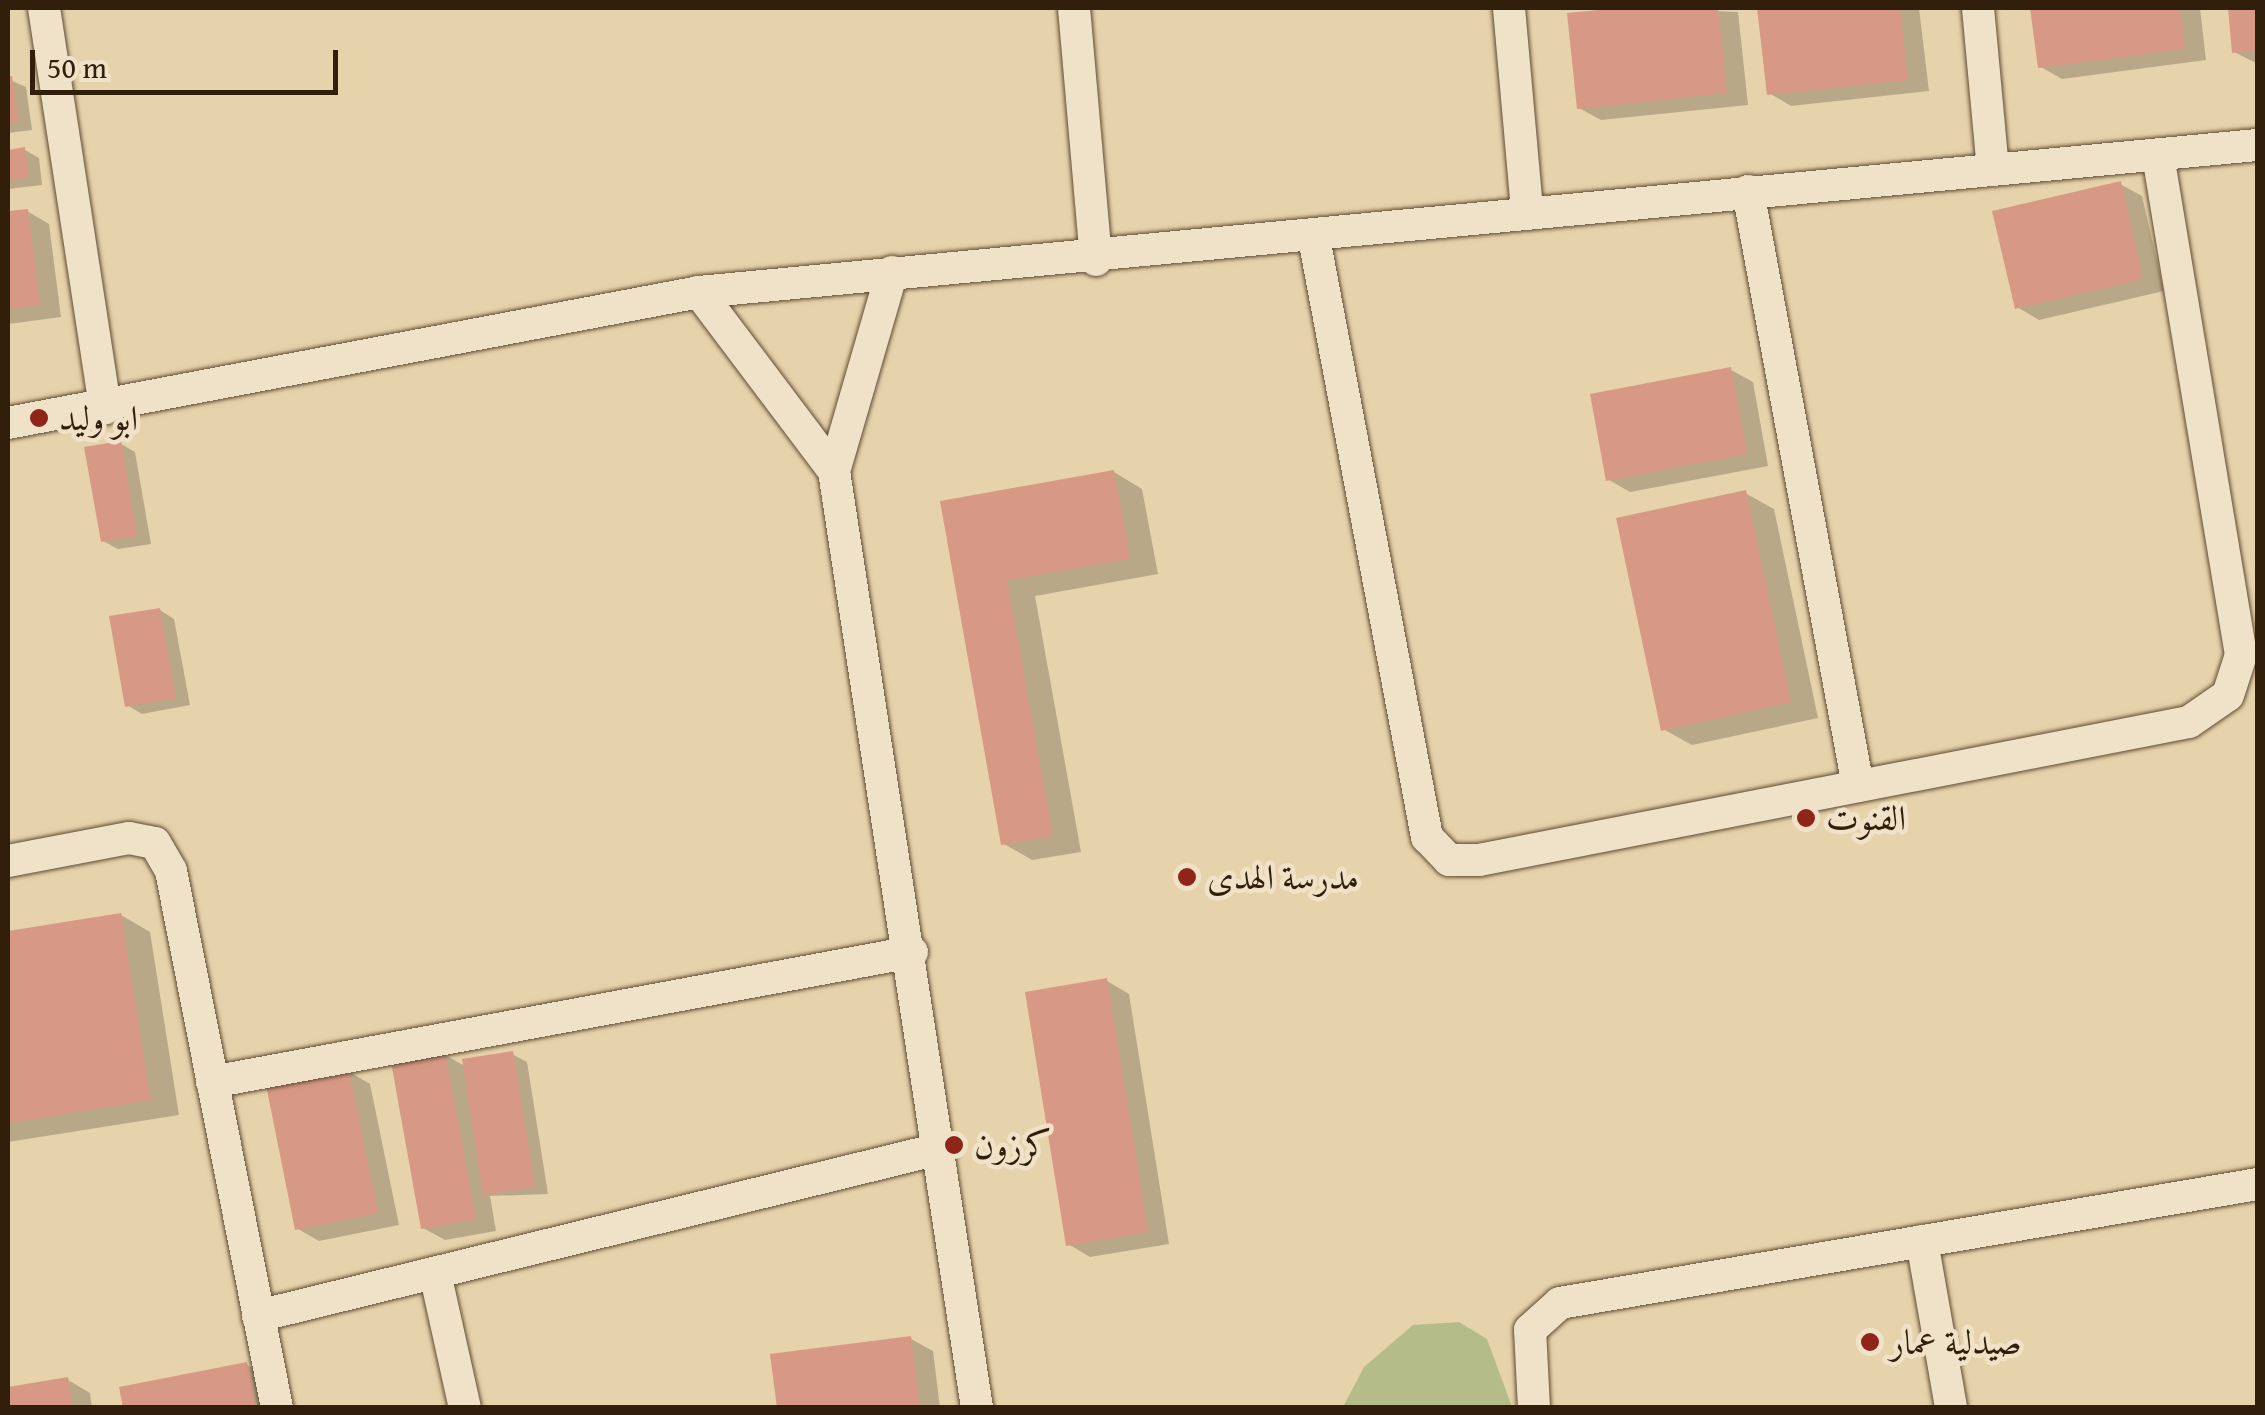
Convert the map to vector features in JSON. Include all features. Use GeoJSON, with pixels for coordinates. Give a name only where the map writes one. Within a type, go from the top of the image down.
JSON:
{"type":"FeatureCollection","features":[{"type":"Feature","properties":{"kind":"street"},"geometry":{"type":"LineString","coordinates":[[44,8],[105,408]]}},
{"type":"Feature","properties":{"kind":"street"},"geometry":{"type":"LineString","coordinates":[[1074,8],[1096,260]]}},
{"type":"Feature","properties":{"kind":"street"},"geometry":{"type":"LineString","coordinates":[[1510,8],[1527,211]]}},
{"type":"Feature","properties":{"kind":"street"},"geometry":{"type":"LineString","coordinates":[[1978,8],[1993,169]]}},
{"type":"Feature","properties":{"kind":"street"},"geometry":{"type":"LineString","coordinates":[[8,423],[105,408],[699,292],[892,272],[1096,260],[1527,211],[2258,146]]}},
{"type":"Feature","properties":{"kind":"street"},"geometry":{"type":"LineString","coordinates":[[1314,238],[1427,837],[1449,860],[2189,722],[2228,695],[2241,655],[2158,154]]}},
{"type":"Feature","properties":{"kind":"street"},"geometry":{"type":"LineString","coordinates":[[1748,192],[1858,786]]}},
{"type":"Feature","properties":{"kind":"street"},"geometry":{"type":"LineString","coordinates":[[892,272],[834,472],[944,1148],[977,1408]]}},
{"type":"Feature","properties":{"kind":"street"},"geometry":{"type":"LineString","coordinates":[[699,292],[834,472]]}},
{"type":"Feature","properties":{"kind":"street"},"geometry":{"type":"LineString","coordinates":[[8,861],[129,838],[154,843],[170,871],[277,1408]]}},
{"type":"Feature","properties":{"kind":"street"},"geometry":{"type":"LineString","coordinates":[[212,1082],[912,952]]}},
{"type":"Feature","properties":{"kind":"street"},"geometry":{"type":"LineString","coordinates":[[258,1316],[944,1148]]}},
{"type":"Feature","properties":{"kind":"street"},"geometry":{"type":"LineString","coordinates":[[1534,1408],[1530,1330],[1560,1303],[2258,1184]]}},
{"type":"Feature","properties":{"kind":"street"},"geometry":{"type":"LineString","coordinates":[[1922,1241],[1951,1408]]}},
{"type":"Feature","properties":{"kind":"street"},"geometry":{"type":"LineString","coordinates":[[435,1273],[465,1408]]}},
{"type":"Feature","properties":{"kind":"green space"},"geometry":{"type":"Polygon","coordinates":[[[1459,1322],[1487,1339],[1512,1407],[1343,1407],[1364,1367],[1413,1325],[1459,1322]]]}},
{"type":"Feature","properties":{"kind":"building"},"geometry":{"type":"Polygon","coordinates":[[[1619,8],[1718,8],[1727,93],[1577,109],[1567,13],[1619,8]]]}},
{"type":"Feature","properties":{"kind":"building"},"geometry":{"type":"Polygon","coordinates":[[[1757,8],[1900,8],[1908,80],[1767,95],[1757,8]]]}},
{"type":"Feature","properties":{"kind":"building"},"geometry":{"type":"Polygon","coordinates":[[[2030,8],[2180,8],[2185,49],[2038,68],[2030,8]]]}},
{"type":"Feature","properties":{"kind":"building"},"geometry":{"type":"Polygon","coordinates":[[[2228,8],[2258,8],[2258,51],[2232,53],[2228,8]]]}},
{"type":"Feature","properties":{"kind":"building"},"geometry":{"type":"Polygon","coordinates":[[[12,76],[19,122],[8,124],[8,77],[12,76]]]}},
{"type":"Feature","properties":{"kind":"building"},"geometry":{"type":"Polygon","coordinates":[[[25,147],[28,178],[8,180],[8,150],[25,147]]]}},
{"type":"Feature","properties":{"kind":"building"},"geometry":{"type":"Polygon","coordinates":[[[2121,181],[2143,279],[2015,309],[1992,211],[2121,181]]]}},
{"type":"Feature","properties":{"kind":"building"},"geometry":{"type":"Polygon","coordinates":[[[28,209],[40,305],[8,309],[8,211],[28,209]]]}},
{"type":"Feature","properties":{"kind":"building"},"geometry":{"type":"Polygon","coordinates":[[[1731,367],[1747,454],[1606,481],[1590,394],[1731,367]]]}},
{"type":"Feature","properties":{"kind":"building"},"geometry":{"type":"Polygon","coordinates":[[[121,441],[137,536],[101,542],[84,447],[121,441]]]}},
{"type":"Feature","properties":{"kind":"building"},"geometry":{"type":"Polygon","coordinates":[[[1114,470],[1130,559],[1007,580],[1053,836],[1001,845],[940,501],[1114,470]]]}},
{"type":"Feature","properties":{"kind":"building"},"geometry":{"type":"Polygon","coordinates":[[[1746,490],[1791,702],[1661,731],[1616,518],[1746,490]]]}},
{"type":"Feature","properties":{"kind":"building"},"geometry":{"type":"Polygon","coordinates":[[[160,608],[176,698],[125,707],[109,616],[160,608]]]}},
{"type":"Feature","properties":{"kind":"building"},"geometry":{"type":"Polygon","coordinates":[[[121,913],[151,1100],[8,1123],[8,931],[121,913]]]}},
{"type":"Feature","properties":{"kind":"building"},"geometry":{"type":"Polygon","coordinates":[[[1107,978],[1148,1232],[1066,1246],[1025,992],[1107,978]]]}},
{"type":"Feature","properties":{"kind":"building"},"geometry":{"type":"Polygon","coordinates":[[[513,1051],[535,1187],[483,1195],[462,1059],[513,1051]]]}},
{"type":"Feature","properties":{"kind":"building"},"geometry":{"type":"Polygon","coordinates":[[[445,1052],[476,1219],[421,1229],[391,1062],[445,1052]]]}},
{"type":"Feature","properties":{"kind":"building"},"geometry":{"type":"Polygon","coordinates":[[[349,1069],[378,1213],[295,1230],[266,1085],[349,1069]]]}},
{"type":"Feature","properties":{"kind":"building"},"geometry":{"type":"Polygon","coordinates":[[[911,1336],[920,1408],[777,1408],[770,1354],[911,1336]]]}},
{"type":"Feature","properties":{"kind":"building"},"geometry":{"type":"Polygon","coordinates":[[[247,1362],[256,1408],[123,1408],[119,1387],[247,1362]]]}},
{"type":"Feature","properties":{"kind":"building"},"geometry":{"type":"Polygon","coordinates":[[[68,1377],[73,1408],[8,1408],[8,1387],[68,1377]]]}},
{"type":"Feature","properties":{"kind":"place","name":"ابو وليد"},"geometry":{"type":"Point","coordinates":[39,418]}},
{"type":"Feature","properties":{"kind":"place","name":"القنوت"},"geometry":{"type":"Point","coordinates":[1806,818]}},
{"type":"Feature","properties":{"kind":"place","name":"مدرسة الهدى"},"geometry":{"type":"Point","coordinates":[1187,877]}},
{"type":"Feature","properties":{"kind":"place","name":"كرزون"},"geometry":{"type":"Point","coordinates":[954,1145]}},
{"type":"Feature","properties":{"kind":"place","name":"صيدلية عمار"},"geometry":{"type":"Point","coordinates":[1870,1342]}}]}
